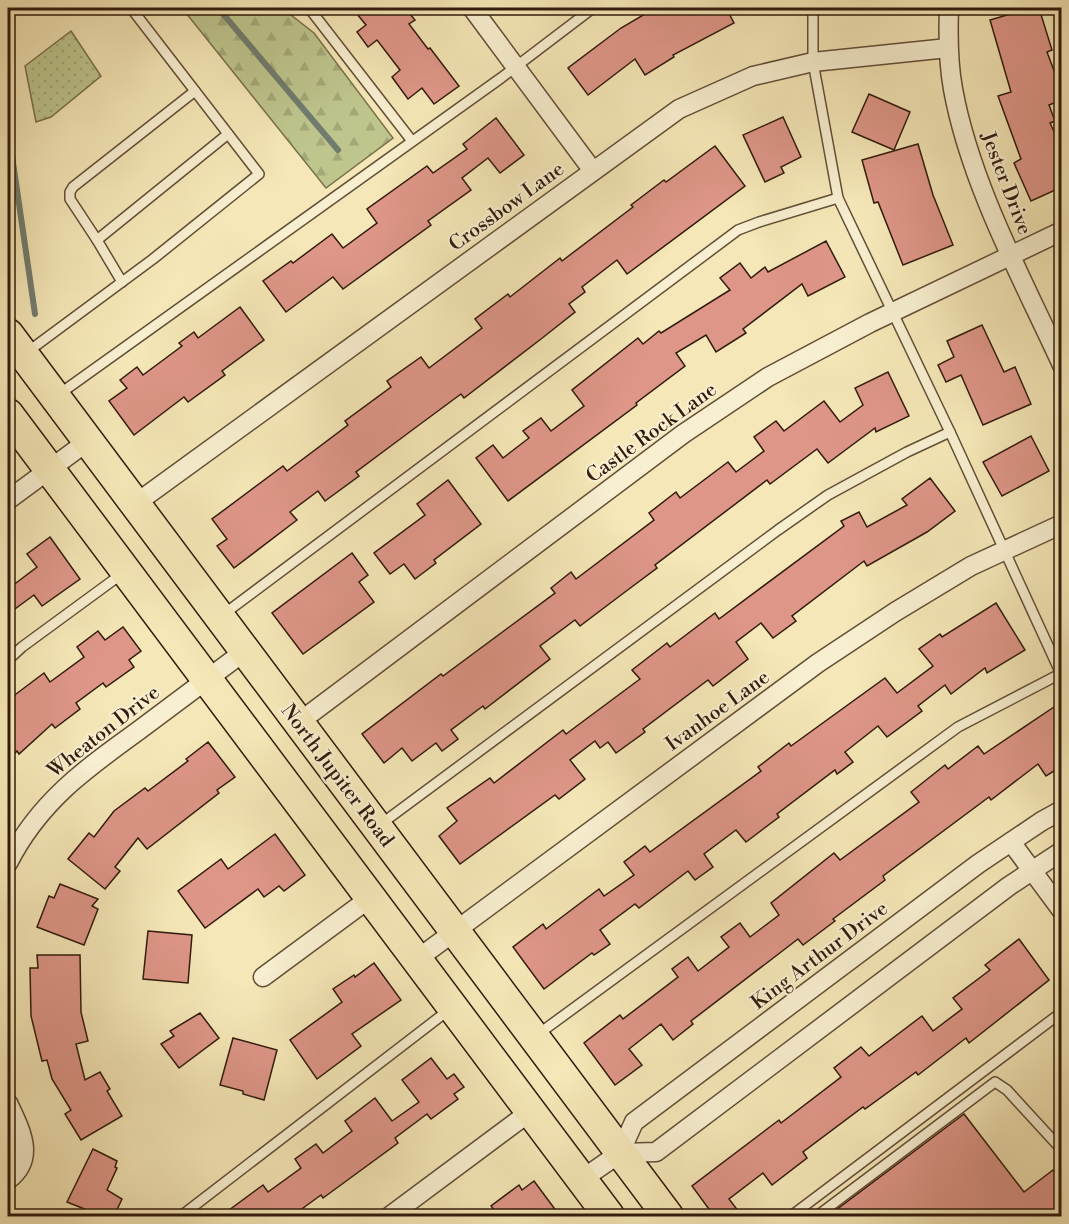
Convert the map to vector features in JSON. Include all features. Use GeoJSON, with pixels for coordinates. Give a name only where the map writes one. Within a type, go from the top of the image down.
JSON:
{"type":"FeatureCollection","features":[{"type":"Feature","properties":{"kind":"main road","name":"North Jupiter Road"},"geometry":{"type":"LineString","coordinates":[[16,345],[668,1216]]}},
{"type":"Feature","properties":{"kind":"main road"},"geometry":{"type":"LineString","coordinates":[[8,414],[124,572],[609,1216]]}},
{"type":"Feature","properties":{"kind":"street"},"geometry":{"type":"LineString","coordinates":[[472,8],[593,171]]}},
{"type":"Feature","properties":{"kind":"street","name":"Jester Drive"},"geometry":{"type":"LineString","coordinates":[[949,8],[948,48],[953,90],[969,153],[1011,255],[1062,365]]}},
{"type":"Feature","properties":{"kind":"street","name":"Crossbow Lane"},"geometry":{"type":"LineString","coordinates":[[135,504],[679,109],[753,76],[813,62],[948,48]]}},
{"type":"Feature","properties":{"kind":"street","name":"Castle Rock Lane"},"geometry":{"type":"LineString","coordinates":[[298,723],[683,434],[768,377],[891,312],[1062,231]]}},
{"type":"Feature","properties":{"kind":"street"},"geometry":{"type":"LineString","coordinates":[[8,500],[88,441]]}},
{"type":"Feature","properties":{"kind":"street","name":"Ivanhoe Lane"},"geometry":{"type":"LineString","coordinates":[[416,960],[818,663],[895,612],[971,567],[1062,524]]}},
{"type":"Feature","properties":{"kind":"street","name":"Wheaton Drive"},"geometry":{"type":"LineString","coordinates":[[8,863],[20,838],[48,804],[76,777],[245,651]]}},
{"type":"Feature","properties":{"kind":"street","name":"King Arthur Drive"},"geometry":{"type":"LineString","coordinates":[[620,1153],[634,1122],[978,864],[1062,810]]}},
{"type":"Feature","properties":{"kind":"street"},"geometry":{"type":"LineString","coordinates":[[1011,842],[1062,911]]}},
{"type":"Feature","properties":{"kind":"street"},"geometry":{"type":"LineString","coordinates":[[581,1180],[620,1153],[656,1152],[1032,871],[1062,851]]}},
{"type":"Feature","properties":{"kind":"street"},"geometry":{"type":"LineString","coordinates":[[263,976],[370,898]]}},
{"type":"Feature","properties":{"kind":"street"},"geometry":{"type":"LineString","coordinates":[[8,1103],[21,1129],[26,1150],[15,1175],[8,1180]]}},
{"type":"Feature","properties":{"kind":"street"},"geometry":{"type":"LineString","coordinates":[[390,1216],[531,1111]]}},
{"type":"Feature","properties":{"kind":"lane"},"geometry":{"type":"LineString","coordinates":[[16,345],[122,282],[259,174],[131,8]]}},
{"type":"Feature","properties":{"kind":"lane"},"geometry":{"type":"LineString","coordinates":[[309,8],[412,141]]}},
{"type":"Feature","properties":{"kind":"lane"},"geometry":{"type":"LineString","coordinates":[[55,397],[517,66],[593,8]]}},
{"type":"Feature","properties":{"kind":"lane"},"geometry":{"type":"LineString","coordinates":[[533,1038],[958,727],[1061,675],[950,432],[838,198],[813,62],[813,8]]}},
{"type":"Feature","properties":{"kind":"lane"},"geometry":{"type":"LineString","coordinates":[[122,282],[70,199],[70,192],[73,187],[195,91]]}},
{"type":"Feature","properties":{"kind":"lane"},"geometry":{"type":"LineString","coordinates":[[97,240],[228,134]]}},
{"type":"Feature","properties":{"kind":"lane"},"geometry":{"type":"LineString","coordinates":[[219,617],[738,230],[838,198]]}},
{"type":"Feature","properties":{"kind":"lane"},"geometry":{"type":"LineString","coordinates":[[377,827],[828,495],[907,452],[950,432]]}},
{"type":"Feature","properties":{"kind":"lane"},"geometry":{"type":"LineString","coordinates":[[8,660],[22,647],[124,572]]}},
{"type":"Feature","properties":{"kind":"lane"},"geometry":{"type":"LineString","coordinates":[[181,1216],[453,1007]]}},
{"type":"Feature","properties":{"kind":"lane"},"geometry":{"type":"LineString","coordinates":[[791,1216],[1062,1012]]}},
{"type":"Feature","properties":{"kind":"lane"},"geometry":{"type":"LineString","coordinates":[[818,1216],[995,1082],[1007,1090],[1062,1150]]}},
{"type":"Feature","properties":{"kind":"green space"},"geometry":{"type":"Polygon","coordinates":[[[182,8],[282,8],[314,33],[393,138],[326,188],[182,8]]]}},
{"type":"Feature","properties":{"kind":"green space"},"geometry":{"type":"Polygon","coordinates":[[[71,31],[101,76],[51,117],[36,122],[25,66],[71,31]]]}},
{"type":"Feature","properties":{"kind":"building"},"geometry":{"type":"Polygon","coordinates":[[[352,8],[405,8],[415,20],[409,24],[459,86],[434,104],[422,88],[408,99],[392,77],[400,70],[377,40],[368,47],[357,32],[366,25],[352,8]]]}},
{"type":"Feature","properties":{"kind":"building"},"geometry":{"type":"Polygon","coordinates":[[[655,8],[726,8],[734,23],[673,55],[674,57],[645,75],[635,59],[588,95],[568,68],[621,28],[655,8]]]}},
{"type":"Feature","properties":{"kind":"building"},"geometry":{"type":"Polygon","coordinates":[[[1031,8],[1039,8],[1052,50],[1047,52],[1062,92],[1062,100],[1049,105],[1055,121],[1050,123],[1062,149],[1062,187],[1031,201],[1014,163],[1021,159],[998,96],[1011,92],[990,20],[1031,8]]]}},
{"type":"Feature","properties":{"kind":"building"},"geometry":{"type":"Polygon","coordinates":[[[869,94],[910,112],[894,150],[852,132],[869,94]]]}},
{"type":"Feature","properties":{"kind":"building"},"geometry":{"type":"Polygon","coordinates":[[[783,117],[801,157],[781,167],[784,173],[765,182],[743,135],[783,117]]]}},
{"type":"Feature","properties":{"kind":"building"},"geometry":{"type":"Polygon","coordinates":[[[496,118],[524,155],[500,173],[488,158],[462,178],[471,190],[428,221],[431,225],[343,289],[333,277],[286,312],[263,281],[291,261],[293,263],[332,234],[343,248],[377,223],[367,209],[427,166],[433,173],[467,149],[463,144],[496,118]]]}},
{"type":"Feature","properties":{"kind":"building"},"geometry":{"type":"Polygon","coordinates":[[[918,144],[933,195],[953,245],[903,265],[878,202],[874,203],[862,160],[918,144]]]}},
{"type":"Feature","properties":{"kind":"building"},"geometry":{"type":"Polygon","coordinates":[[[715,146],[745,186],[627,274],[617,260],[582,287],[585,292],[569,304],[575,312],[464,398],[461,394],[356,472],[359,476],[325,501],[318,491],[290,512],[297,520],[234,568],[217,546],[227,539],[212,519],[283,466],[287,471],[348,425],[345,421],[391,387],[387,381],[421,357],[429,368],[482,328],[475,319],[508,294],[510,297],[560,258],[562,261],[633,207],[631,205],[664,180],[666,182],[715,146]]]}},
{"type":"Feature","properties":{"kind":"building"},"geometry":{"type":"Polygon","coordinates":[[[826,241],[845,277],[808,296],[802,284],[743,329],[746,333],[716,352],[706,335],[676,353],[685,366],[636,403],[637,405],[508,501],[476,458],[493,445],[503,458],[529,438],[523,431],[541,418],[551,431],[584,406],[572,390],[638,338],[643,344],[659,331],[661,333],[730,290],[720,278],[740,263],[751,278],[765,267],[768,272],[826,241]]]}},
{"type":"Feature","properties":{"kind":"building"},"geometry":{"type":"Polygon","coordinates":[[[240,307],[264,340],[222,371],[225,375],[188,402],[184,397],[134,435],[109,401],[127,388],[120,380],[137,367],[143,375],[182,346],[179,343],[194,332],[198,338],[240,307]]]}},
{"type":"Feature","properties":{"kind":"building"},"geometry":{"type":"Polygon","coordinates":[[[982,325],[1004,372],[1015,367],[1031,404],[983,425],[961,375],[946,382],[938,365],[954,357],[947,341],[982,325]]]}},
{"type":"Feature","properties":{"kind":"building"},"geometry":{"type":"Polygon","coordinates":[[[888,372],[909,416],[876,432],[875,428],[828,463],[817,449],[770,484],[767,480],[655,565],[657,568],[580,626],[575,620],[540,646],[550,659],[485,709],[483,706],[451,730],[458,739],[442,751],[436,743],[412,761],[402,748],[384,763],[362,734],[441,674],[443,676],[555,593],[551,588],[571,572],[576,579],[654,520],[649,513],[676,492],[680,498],[728,462],[736,472],[764,451],[754,437],[776,421],[784,431],[824,401],[840,422],[863,405],[855,388],[888,372]]]}},
{"type":"Feature","properties":{"kind":"building"},"geometry":{"type":"Polygon","coordinates":[[[1031,436],[1049,471],[1002,496],[983,462],[1031,436]]]}},
{"type":"Feature","properties":{"kind":"building"},"geometry":{"type":"Polygon","coordinates":[[[930,478],[955,511],[927,532],[867,566],[864,561],[792,616],[796,621],[773,638],[761,623],[736,642],[748,659],[713,686],[708,680],[643,729],[645,732],[616,753],[608,742],[600,748],[595,741],[570,760],[585,779],[559,799],[555,795],[460,864],[439,836],[457,821],[447,808],[490,778],[494,783],[563,730],[566,734],[640,679],[632,670],[667,643],[670,647],[715,613],[719,619],[844,526],[841,521],[859,512],[867,527],[907,505],[902,499],[930,478]]]}},
{"type":"Feature","properties":{"kind":"building"},"geometry":{"type":"Polygon","coordinates":[[[448,480],[481,524],[434,560],[436,563],[415,579],[404,564],[390,574],[374,553],[425,515],[417,504],[448,480]]]}},
{"type":"Feature","properties":{"kind":"building"},"geometry":{"type":"Polygon","coordinates":[[[50,537],[80,579],[42,606],[34,595],[8,614],[8,589],[37,567],[27,554],[50,537]]]}},
{"type":"Feature","properties":{"kind":"building"},"geometry":{"type":"Polygon","coordinates":[[[352,553],[368,575],[359,582],[374,602],[303,654],[272,613],[352,553]]]}},
{"type":"Feature","properties":{"kind":"building"},"geometry":{"type":"Polygon","coordinates":[[[996,603],[1025,650],[987,673],[985,668],[951,694],[945,685],[918,706],[922,711],[887,737],[878,726],[845,752],[853,762],[837,774],[835,770],[777,814],[779,817],[746,842],[736,830],[704,854],[713,867],[695,880],[688,871],[639,908],[635,904],[600,930],[610,944],[594,955],[592,953],[544,989],[513,947],[543,924],[546,929],[599,889],[604,896],[634,875],[624,862],[645,846],[650,852],[761,771],[758,767],[789,743],[791,746],[885,678],[897,693],[933,666],[919,649],[940,634],[942,637],[996,603]]]}},
{"type":"Feature","properties":{"kind":"building"},"geometry":{"type":"Polygon","coordinates":[[[123,627],[141,651],[129,660],[134,667],[106,687],[103,683],[76,703],[80,709],[55,728],[52,724],[19,754],[17,751],[8,760],[8,700],[44,673],[50,682],[84,657],[77,647],[98,631],[105,640],[123,627]]]}},
{"type":"Feature","properties":{"kind":"building"},"geometry":{"type":"Polygon","coordinates":[[[1054,707],[1062,719],[1062,766],[1046,776],[1038,764],[991,800],[989,797],[883,876],[885,880],[833,919],[835,921],[803,945],[798,939],[691,1021],[693,1024],[673,1040],[661,1024],[629,1049],[642,1065],[615,1085],[584,1043],[620,1015],[623,1019],[678,977],[672,969],[688,957],[698,971],[729,947],[721,937],[740,923],[750,937],[779,915],[771,903],[834,853],[840,860],[919,802],[911,792],[945,765],[948,769],[978,746],[984,754],[1054,707]]]}},
{"type":"Feature","properties":{"kind":"building"},"geometry":{"type":"Polygon","coordinates":[[[208,742],[235,777],[217,790],[219,793],[147,849],[138,838],[115,867],[120,871],[105,889],[68,859],[89,833],[94,837],[114,811],[145,788],[148,791],[188,761],[186,759],[208,742]]]}},
{"type":"Feature","properties":{"kind":"building"},"geometry":{"type":"Polygon","coordinates":[[[275,834],[305,875],[284,891],[279,886],[264,897],[258,889],[205,928],[178,891],[221,859],[228,869],[275,834]]]}},
{"type":"Feature","properties":{"kind":"building"},"geometry":{"type":"Polygon","coordinates":[[[60,884],[98,899],[92,906],[98,909],[84,945],[37,927],[49,896],[54,898],[60,884]]]}},
{"type":"Feature","properties":{"kind":"building"},"geometry":{"type":"Polygon","coordinates":[[[148,931],[192,935],[188,983],[143,979],[148,931]]]}},
{"type":"Feature","properties":{"kind":"building"},"geometry":{"type":"Polygon","coordinates":[[[1019,939],[1049,980],[969,1043],[966,1038],[918,1075],[916,1072],[865,1109],[863,1107],[803,1152],[807,1158],[772,1185],[763,1173],[729,1199],[742,1216],[714,1216],[692,1186],[779,1120],[781,1123],[841,1077],[834,1068],[861,1047],[869,1056],[922,1016],[933,1031],[962,1009],[953,998],[990,970],[985,965],[1019,939]]]}},
{"type":"Feature","properties":{"kind":"building"},"geometry":{"type":"Polygon","coordinates":[[[37,955],[80,955],[81,1012],[88,1041],[76,1044],[85,1080],[100,1072],[110,1089],[107,1091],[122,1116],[81,1140],[65,1114],[71,1110],[52,1079],[47,1060],[42,1061],[31,1016],[30,968],[38,968],[37,955]]]}},
{"type":"Feature","properties":{"kind":"building"},"geometry":{"type":"Polygon","coordinates":[[[374,963],[401,1000],[352,1034],[361,1046],[317,1079],[290,1040],[342,1002],[333,989],[374,963]]]}},
{"type":"Feature","properties":{"kind":"building"},"geometry":{"type":"Polygon","coordinates":[[[200,1013],[219,1038],[179,1068],[161,1044],[174,1036],[170,1031],[200,1013]]]}},
{"type":"Feature","properties":{"kind":"building"},"geometry":{"type":"Polygon","coordinates":[[[233,1038],[277,1050],[264,1100],[220,1085],[233,1038]]]}},
{"type":"Feature","properties":{"kind":"building"},"geometry":{"type":"Polygon","coordinates":[[[431,1058],[447,1079],[454,1074],[464,1087],[454,1094],[458,1099],[431,1119],[427,1114],[395,1138],[398,1143],[323,1198],[321,1195],[292,1216],[221,1216],[263,1185],[268,1192],[301,1168],[295,1159],[316,1144],[323,1153],[352,1131],[345,1121],[375,1098],[392,1121],[419,1102],[402,1080],[431,1058]]]}},
{"type":"Feature","properties":{"kind":"building"},"geometry":{"type":"Polygon","coordinates":[[[964,1114],[1024,1192],[1053,1170],[1062,1182],[1062,1216],[828,1216],[964,1114]]]}},
{"type":"Feature","properties":{"kind":"building"},"geometry":{"type":"Polygon","coordinates":[[[93,1149],[117,1161],[115,1167],[117,1168],[107,1190],[122,1199],[114,1216],[102,1216],[67,1202],[93,1149]]]}},
{"type":"Feature","properties":{"kind":"building"},"geometry":{"type":"Polygon","coordinates":[[[534,1181],[560,1216],[499,1216],[491,1206],[519,1185],[522,1190],[534,1181]]]}},
{"type":"Feature","properties":{"kind":"waterway"},"geometry":{"type":"LineString","coordinates":[[218,8],[338,150]]}},
{"type":"Feature","properties":{"kind":"waterway"},"geometry":{"type":"LineString","coordinates":[[8,128],[35,314]]}}]}
